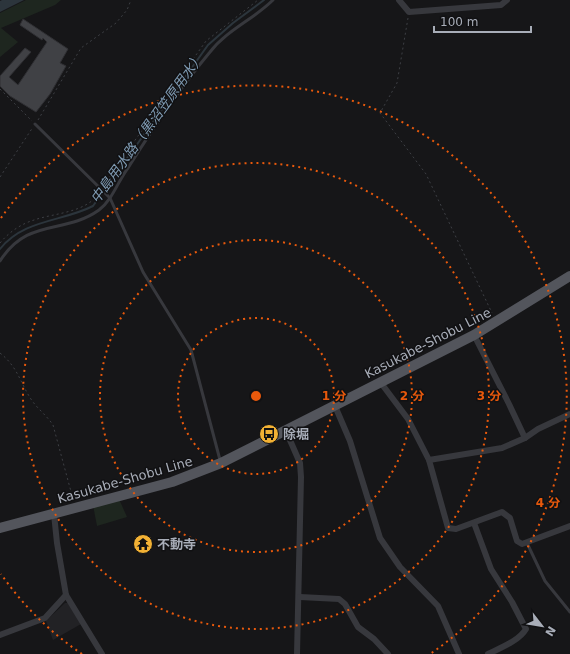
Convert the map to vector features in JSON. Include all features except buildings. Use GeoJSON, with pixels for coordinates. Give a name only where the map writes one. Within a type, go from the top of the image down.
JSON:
{"type":"FeatureCollection","features":[{"type":"Feature","properties":{"kind":"main road","name":"Kasukabe-Shobu Line"},"geometry":{"type":"LineString","coordinates":[[0,528],[172,482],[221,463],[474,335],[496,323],[570,276]]}},
{"type":"Feature","properties":{"kind":"street"},"geometry":{"type":"LineString","coordinates":[[399,0],[409,12],[501,5],[507,0]]}},
{"type":"Feature","properties":{"kind":"street"},"geometry":{"type":"LineString","coordinates":[[474,335],[510,404],[524,438]]}},
{"type":"Feature","properties":{"kind":"street"},"geometry":{"type":"LineString","coordinates":[[381,383],[408,419],[429,460],[448,528],[456,530],[502,512],[510,518],[516,540],[522,544],[570,526]]}},
{"type":"Feature","properties":{"kind":"street"},"geometry":{"type":"LineString","coordinates":[[335,406],[350,441],[380,538],[400,567],[438,606],[459,654]]}},
{"type":"Feature","properties":{"kind":"street"},"geometry":{"type":"LineString","coordinates":[[429,460],[502,448],[570,414]]}},
{"type":"Feature","properties":{"kind":"street"},"geometry":{"type":"LineString","coordinates":[[286,431],[300,463],[300,597],[297,654]]}},
{"type":"Feature","properties":{"kind":"street"},"geometry":{"type":"LineString","coordinates":[[54,514],[57,543],[66,596],[102,654]]}},
{"type":"Feature","properties":{"kind":"street"},"geometry":{"type":"LineString","coordinates":[[474,523],[491,570],[512,602],[526,629],[510,643],[488,654]]}},
{"type":"Feature","properties":{"kind":"street"},"geometry":{"type":"LineString","coordinates":[[0,635],[45,618],[66,596]]}},
{"type":"Feature","properties":{"kind":"street"},"geometry":{"type":"LineString","coordinates":[[300,597],[339,599],[345,604],[358,627],[374,639],[388,654]]}},
{"type":"Feature","properties":{"kind":"lane"},"geometry":{"type":"LineString","coordinates":[[0,261],[13,244],[28,234],[37,230],[83,218],[100,209],[127,168],[211,50],[273,0]]}},
{"type":"Feature","properties":{"kind":"lane"},"geometry":{"type":"LineString","coordinates":[[35,124],[109,197],[143,272],[191,350],[221,463]]}},
{"type":"Feature","properties":{"kind":"lane"},"geometry":{"type":"LineString","coordinates":[[527,543],[545,581],[570,612]]}},
{"type":"Feature","properties":{"kind":"path"},"geometry":{"type":"LineString","coordinates":[[0,177],[35,124],[81,48],[116,23],[127,10],[131,0]]}},
{"type":"Feature","properties":{"kind":"path"},"geometry":{"type":"LineString","coordinates":[[0,242],[24,224],[80,208],[95,199],[202,45],[215,33],[258,0]]}},
{"type":"Feature","properties":{"kind":"path"},"geometry":{"type":"LineString","coordinates":[[409,12],[397,83],[380,113],[426,174],[496,323]]}},
{"type":"Feature","properties":{"kind":"path"},"geometry":{"type":"LineString","coordinates":[[0,89],[35,124]]}},
{"type":"Feature","properties":{"kind":"path"},"geometry":{"type":"LineString","coordinates":[[0,353],[20,376],[34,403],[47,415],[53,425],[76,507]]}},
{"type":"Feature","properties":{"kind":"shaded area"},"geometry":{"type":"Polygon","coordinates":[[[24,0],[0,12],[0,1],[24,0]]]}},
{"type":"Feature","properties":{"kind":"shaded area"},"geometry":{"type":"Polygon","coordinates":[[[26,0],[61,0],[55,5],[1,28],[18,42],[0,57],[0,13],[26,0]]]}},
{"type":"Feature","properties":{"kind":"shaded area"},"geometry":{"type":"Polygon","coordinates":[[[119,499],[127,517],[97,526],[93,505],[119,499]]]}},
{"type":"Feature","properties":{"kind":"shaded area"},"geometry":{"type":"Polygon","coordinates":[[[65,603],[68,603],[81,624],[53,640],[46,621],[65,603]]]}},
{"type":"Feature","properties":{"kind":"waterway","name":"中島用水路（黒沼笠原用水）"},"geometry":{"type":"LineString","coordinates":[[0,249],[10,239],[32,226],[93,206],[208,45],[233,23],[264,0]]}},
{"type":"Feature","properties":{"kind":"place","name":"除堀"},"geometry":{"type":"Point","coordinates":[269,434]}},
{"type":"Feature","properties":{"kind":"place","name":"不動寺"},"geometry":{"type":"Point","coordinates":[143,544]}}]}
